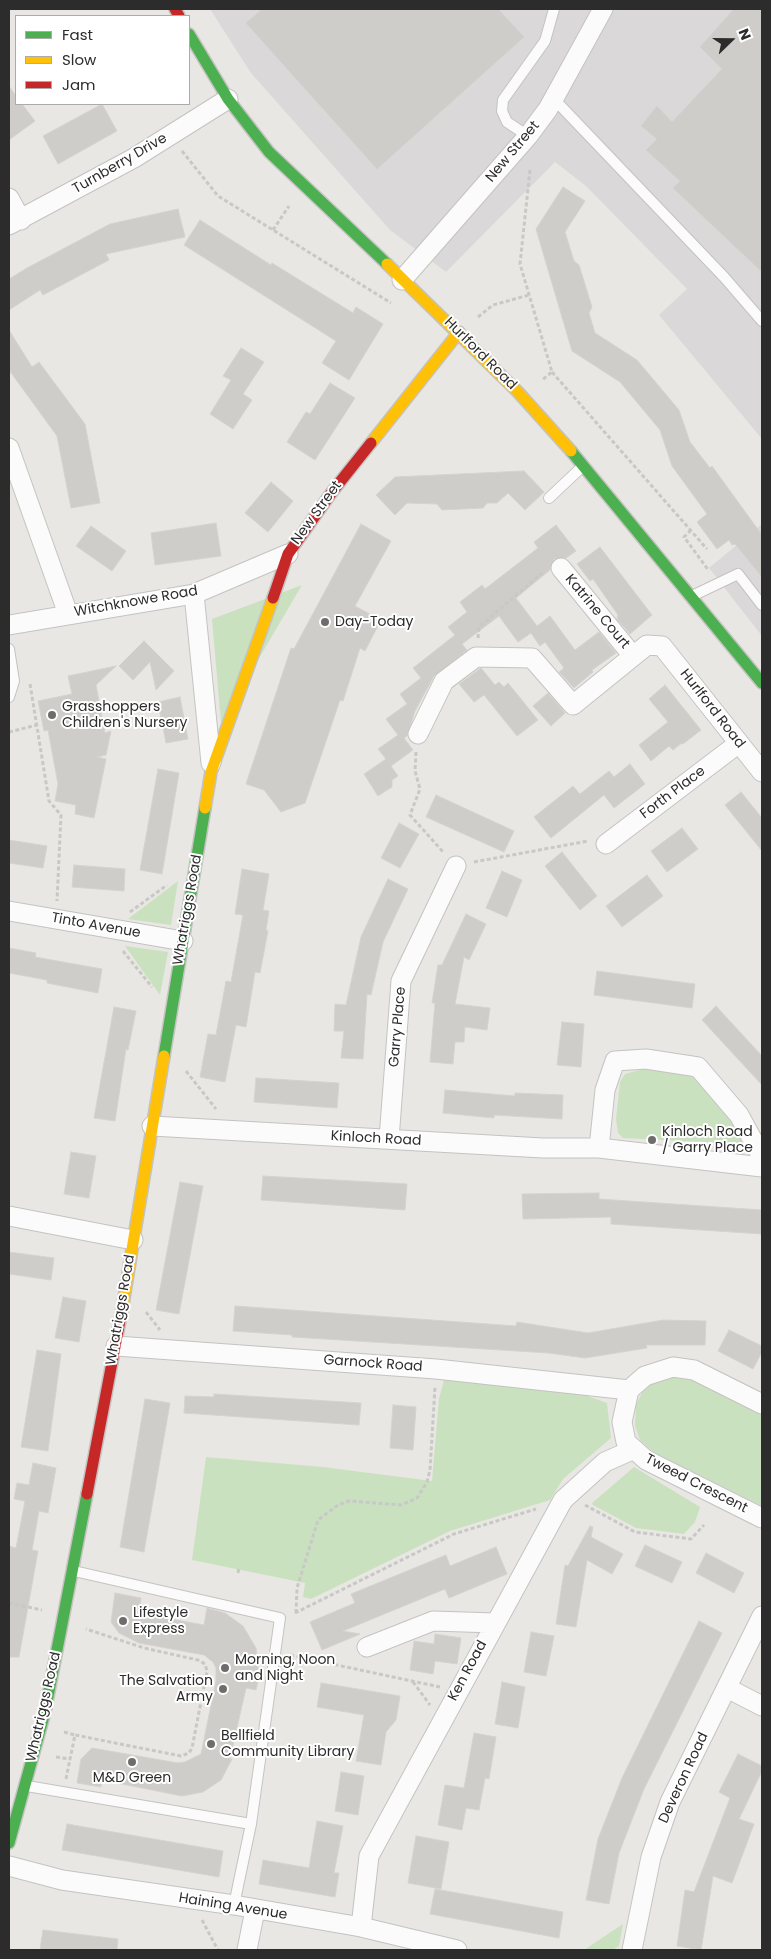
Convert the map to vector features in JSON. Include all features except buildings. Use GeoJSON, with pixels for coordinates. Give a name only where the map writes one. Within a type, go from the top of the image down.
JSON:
{"type":"FeatureCollection","features":[{"type":"Feature","properties":{"kind":"street","name":"New Street"},"geometry":{"type":"LineString","coordinates":[[402,280],[528,136],[554,98],[603,9]]}},
{"type":"Feature","properties":{"kind":"street","name":"Hurlford Road"},"geometry":{"type":"LineString","coordinates":[[190,36],[228,99],[269,152],[459,332],[518,392],[583,465],[762,684]]}},
{"type":"Feature","properties":{"kind":"street","name":"Turnberry Drive"},"geometry":{"type":"LineString","coordinates":[[15,223],[170,135],[228,99]]}},
{"type":"Feature","properties":{"kind":"street"},"geometry":{"type":"LineString","coordinates":[[9,198],[15,223]]}},
{"type":"Feature","properties":{"kind":"street","name":"New Street"},"geometry":{"type":"LineString","coordinates":[[288,554],[332,492],[459,332]]}},
{"type":"Feature","properties":{"kind":"street"},"geometry":{"type":"LineString","coordinates":[[9,448],[68,614]]}},
{"type":"Feature","properties":{"kind":"street","name":"Witchknowe Road"},"geometry":{"type":"LineString","coordinates":[[9,626],[68,614],[194,594],[288,554]]}},
{"type":"Feature","properties":{"kind":"street","name":"Whatriggs Road"},"geometry":{"type":"LineString","coordinates":[[9,1843],[45,1712],[116,1346],[211,772],[288,554]]}},
{"type":"Feature","properties":{"kind":"street","name":"Katrine Court"},"geometry":{"type":"LineString","coordinates":[[561,568],[633,656]]}},
{"type":"Feature","properties":{"kind":"street","name":"Whatriggs Road"},"geometry":{"type":"LineString","coordinates":[[194,594],[211,772]]}},
{"type":"Feature","properties":{"kind":"street","name":"Katrine Court"},"geometry":{"type":"LineString","coordinates":[[476,657],[532,658],[573,705],[647,645],[662,646]]}},
{"type":"Feature","properties":{"kind":"street","name":"Hurlford Road"},"geometry":{"type":"LineString","coordinates":[[662,646],[762,772]]}},
{"type":"Feature","properties":{"kind":"street"},"geometry":{"type":"LineString","coordinates":[[418,734],[444,681],[476,657]]}},
{"type":"Feature","properties":{"kind":"street","name":"Forth Place"},"geometry":{"type":"LineString","coordinates":[[606,844],[739,743]]}},
{"type":"Feature","properties":{"kind":"street","name":"Garry Place"},"geometry":{"type":"LineString","coordinates":[[388,1139],[401,981],[456,866]]}},
{"type":"Feature","properties":{"kind":"street","name":"Tinto Avenue"},"geometry":{"type":"LineString","coordinates":[[9,911],[106,930],[183,941]]}},
{"type":"Feature","properties":{"kind":"street"},"geometry":{"type":"LineString","coordinates":[[599,1148],[605,1090],[615,1061],[646,1059],[698,1067],[739,1116],[762,1157]]}},
{"type":"Feature","properties":{"kind":"street","name":"Kinloch Road"},"geometry":{"type":"LineString","coordinates":[[152,1126],[543,1148],[599,1148],[762,1167]]}},
{"type":"Feature","properties":{"kind":"street"},"geometry":{"type":"LineString","coordinates":[[9,1216],[133,1240]]}},
{"type":"Feature","properties":{"kind":"street","name":"Garnock Road"},"geometry":{"type":"LineString","coordinates":[[116,1346],[436,1369],[629,1390]]}},
{"type":"Feature","properties":{"kind":"street"},"geometry":{"type":"LineString","coordinates":[[629,1390],[645,1376],[673,1367],[694,1370],[762,1404]]}},
{"type":"Feature","properties":{"kind":"street","name":"Tweed Crescent"},"geometry":{"type":"LineString","coordinates":[[629,1390],[622,1422],[626,1442],[632,1450],[646,1460],[762,1518]]}},
{"type":"Feature","properties":{"kind":"street","name":"Ken Road"},"geometry":{"type":"LineString","coordinates":[[361,1927],[369,1856],[494,1622],[563,1500],[605,1462],[632,1450]]}},
{"type":"Feature","properties":{"kind":"street","name":"Deveron Road"},"geometry":{"type":"LineString","coordinates":[[632,1950],[651,1857],[670,1802],[762,1616]]}},
{"type":"Feature","properties":{"kind":"street"},"geometry":{"type":"LineString","coordinates":[[367,1646],[432,1621],[494,1622]]}},
{"type":"Feature","properties":{"kind":"street"},"geometry":{"type":"LineString","coordinates":[[727,1688],[762,1706]]}},
{"type":"Feature","properties":{"kind":"street","name":"Haining Avenue"},"geometry":{"type":"LineString","coordinates":[[9,1866],[62,1880],[234,1905],[361,1927],[457,1950]]}},
{"type":"Feature","properties":{"kind":"street"},"geometry":{"type":"LineString","coordinates":[[248,1950],[255,1910]]}},
{"type":"Feature","properties":{"kind":"lane"},"geometry":{"type":"LineString","coordinates":[[528,136],[508,122],[502,111],[503,100],[545,41],[554,9]]}},
{"type":"Feature","properties":{"kind":"lane"},"geometry":{"type":"LineString","coordinates":[[554,98],[724,277],[762,321]]}},
{"type":"Feature","properties":{"kind":"lane"},"geometry":{"type":"LineString","coordinates":[[549,498],[583,465]]}},
{"type":"Feature","properties":{"kind":"lane"},"geometry":{"type":"LineString","coordinates":[[692,596],[738,574],[762,605]]}},
{"type":"Feature","properties":{"kind":"lane"},"geometry":{"type":"LineString","coordinates":[[9,649],[14,682],[9,696]]}},
{"type":"Feature","properties":{"kind":"lane"},"geometry":{"type":"LineString","coordinates":[[72,1570],[280,1618],[251,1824],[234,1905]]}},
{"type":"Feature","properties":{"kind":"lane"},"geometry":{"type":"LineString","coordinates":[[26,1786],[251,1824]]}},
{"type":"Feature","properties":{"kind":"path"},"geometry":{"type":"LineString","coordinates":[[170,135],[218,196],[395,306]]}},
{"type":"Feature","properties":{"kind":"path"},"geometry":{"type":"LineString","coordinates":[[530,170],[520,264],[552,372],[707,549]]}},
{"type":"Feature","properties":{"kind":"path"},"geometry":{"type":"LineString","coordinates":[[273,230],[289,206]]}},
{"type":"Feature","properties":{"kind":"path"},"geometry":{"type":"LineString","coordinates":[[459,332],[493,304],[529,295]]}},
{"type":"Feature","properties":{"kind":"path"},"geometry":{"type":"LineString","coordinates":[[543,381],[552,372]]}},
{"type":"Feature","properties":{"kind":"path"},"geometry":{"type":"LineString","coordinates":[[691,530],[684,536],[718,583]]}},
{"type":"Feature","properties":{"kind":"path"},"geometry":{"type":"LineString","coordinates":[[476,657],[479,627],[555,562],[561,568]]}},
{"type":"Feature","properties":{"kind":"path"},"geometry":{"type":"LineString","coordinates":[[29,679],[49,801],[62,815],[57,900]]}},
{"type":"Feature","properties":{"kind":"path"},"geometry":{"type":"LineString","coordinates":[[9,732],[37,725]]}},
{"type":"Feature","properties":{"kind":"path"},"geometry":{"type":"LineString","coordinates":[[418,734],[415,771],[420,789],[410,815],[456,866],[584,840],[606,844]]}},
{"type":"Feature","properties":{"kind":"path"},"geometry":{"type":"LineString","coordinates":[[171,1012],[106,930],[196,864]]}},
{"type":"Feature","properties":{"kind":"path"},"geometry":{"type":"LineString","coordinates":[[166,1044],[232,1131]]}},
{"type":"Feature","properties":{"kind":"path"},"geometry":{"type":"LineString","coordinates":[[126,1285],[177,1351]]}},
{"type":"Feature","properties":{"kind":"path"},"geometry":{"type":"LineString","coordinates":[[296,1613],[297,1588],[318,1520],[338,1505],[349,1501],[401,1505],[417,1498],[427,1482],[430,1470],[436,1369]]}},
{"type":"Feature","properties":{"kind":"path"},"geometry":{"type":"LineString","coordinates":[[280,1618],[296,1613],[454,1534],[563,1500]]}},
{"type":"Feature","properties":{"kind":"path"},"geometry":{"type":"LineString","coordinates":[[583,1502],[585,1505],[635,1532],[691,1539],[704,1525]]}},
{"type":"Feature","properties":{"kind":"path"},"geometry":{"type":"LineString","coordinates":[[238,1573],[239,1566]]}},
{"type":"Feature","properties":{"kind":"path"},"geometry":{"type":"LineString","coordinates":[[9,1603],[64,1618],[144,1648],[198,1660],[205,1664],[207,1671],[192,1748],[189,1753],[181,1756],[62,1732]]}},
{"type":"Feature","properties":{"kind":"path"},"geometry":{"type":"LineString","coordinates":[[275,1652],[458,1690]]}},
{"type":"Feature","properties":{"kind":"path"},"geometry":{"type":"LineString","coordinates":[[413,1682],[441,1720]]}},
{"type":"Feature","properties":{"kind":"path"},"geometry":{"type":"LineString","coordinates":[[48,1755],[70,1760],[75,1735]]}},
{"type":"Feature","properties":{"kind":"path"},"geometry":{"type":"LineString","coordinates":[[192,1900],[218,1950]]}},
{"type":"Feature","properties":{"kind":"shaded area"},"geometry":{"type":"Polygon","coordinates":[[[210,9],[762,9],[762,439],[659,315],[687,289],[586,186],[555,162],[446,272],[390,230],[251,73],[210,9]]]}},
{"type":"Feature","properties":{"kind":"shaded area"},"geometry":{"type":"Polygon","coordinates":[[[762,524],[762,636],[709,568],[762,524]]]}},
{"type":"Feature","properties":{"kind":"green space"},"geometry":{"type":"Polygon","coordinates":[[[302,585],[221,723],[212,619],[302,585]]]}},
{"type":"Feature","properties":{"kind":"green space"},"geometry":{"type":"Polygon","coordinates":[[[178,881],[171,925],[128,919],[178,881]]]}},
{"type":"Feature","properties":{"kind":"green space"},"geometry":{"type":"Polygon","coordinates":[[[125,946],[168,952],[160,995],[125,946]]]}},
{"type":"Feature","properties":{"kind":"green space"},"geometry":{"type":"Polygon","coordinates":[[[650,1067],[682,1071],[694,1078],[741,1132],[746,1144],[623,1138],[618,1133],[616,1119],[620,1082],[625,1074],[650,1067]]]}},
{"type":"Feature","properties":{"kind":"green space"},"geometry":{"type":"Polygon","coordinates":[[[664,1377],[686,1377],[762,1414],[762,1506],[653,1452],[640,1440],[635,1426],[636,1404],[646,1386],[664,1377]]]}},
{"type":"Feature","properties":{"kind":"green space"},"geometry":{"type":"Polygon","coordinates":[[[444,1380],[568,1389],[607,1403],[611,1438],[563,1479],[550,1500],[450,1531],[311,1599],[303,1597],[305,1583],[192,1560],[206,1457],[323,1467],[432,1481],[439,1399],[444,1380]]]}},
{"type":"Feature","properties":{"kind":"green space"},"geometry":{"type":"Polygon","coordinates":[[[634,1467],[700,1507],[695,1522],[684,1534],[636,1528],[593,1505],[592,1503],[634,1467]]]}},
{"type":"Feature","properties":{"kind":"green space"},"geometry":{"type":"Polygon","coordinates":[[[623,1924],[619,1946],[613,1950],[584,1950],[623,1924]]]}},
{"type":"Feature","properties":{"kind":"traffic: fast"},"geometry":{"type":"LineString","coordinates":[[190,36],[228,99],[269,152],[387,264]]}},
{"type":"Feature","properties":{"kind":"traffic: fast"},"geometry":{"type":"LineString","coordinates":[[571,451],[762,683]]}},
{"type":"Feature","properties":{"kind":"traffic: fast"},"geometry":{"type":"LineString","coordinates":[[164,1056],[205,808]]}},
{"type":"Feature","properties":{"kind":"traffic: fast"},"geometry":{"type":"LineString","coordinates":[[9,1843],[45,1712],[87,1494]]}},
{"type":"Feature","properties":{"kind":"traffic: slow"},"geometry":{"type":"LineString","coordinates":[[387,264],[518,392],[571,451]]}},
{"type":"Feature","properties":{"kind":"traffic: slow"},"geometry":{"type":"LineString","coordinates":[[371,443],[459,332]]}},
{"type":"Feature","properties":{"kind":"traffic: slow"},"geometry":{"type":"LineString","coordinates":[[205,808],[211,772],[273,598]]}},
{"type":"Feature","properties":{"kind":"traffic: slow"},"geometry":{"type":"LineString","coordinates":[[122,1310],[164,1056]]}},
{"type":"Feature","properties":{"kind":"traffic: jam"},"geometry":{"type":"LineString","coordinates":[[175,9],[178,15]]}},
{"type":"Feature","properties":{"kind":"traffic: jam"},"geometry":{"type":"LineString","coordinates":[[273,598],[288,554],[332,492],[371,443]]}},
{"type":"Feature","properties":{"kind":"traffic: jam"},"geometry":{"type":"LineString","coordinates":[[87,1494],[122,1310]]}},
{"type":"Feature","properties":{"kind":"place","name":"Day-Today"},"geometry":{"type":"Point","coordinates":[325,622]}},
{"type":"Feature","properties":{"kind":"place","name":"Grasshoppers Children's Nursery"},"geometry":{"type":"Point","coordinates":[52,715]}},
{"type":"Feature","properties":{"kind":"place","name":"Kinloch Road / Garry Place"},"geometry":{"type":"Point","coordinates":[652,1140]}},
{"type":"Feature","properties":{"kind":"place","name":"Lifestyle Express"},"geometry":{"type":"Point","coordinates":[123,1621]}},
{"type":"Feature","properties":{"kind":"place","name":"Morning, Noon and Night"},"geometry":{"type":"Point","coordinates":[225,1668]}},
{"type":"Feature","properties":{"kind":"place","name":"The Salvation Army"},"geometry":{"type":"Point","coordinates":[223,1689]}},
{"type":"Feature","properties":{"kind":"place","name":"Bellfield Community Library"},"geometry":{"type":"Point","coordinates":[211,1744]}},
{"type":"Feature","properties":{"kind":"place","name":"M&D Green"},"geometry":{"type":"Point","coordinates":[132,1762]}}]}
